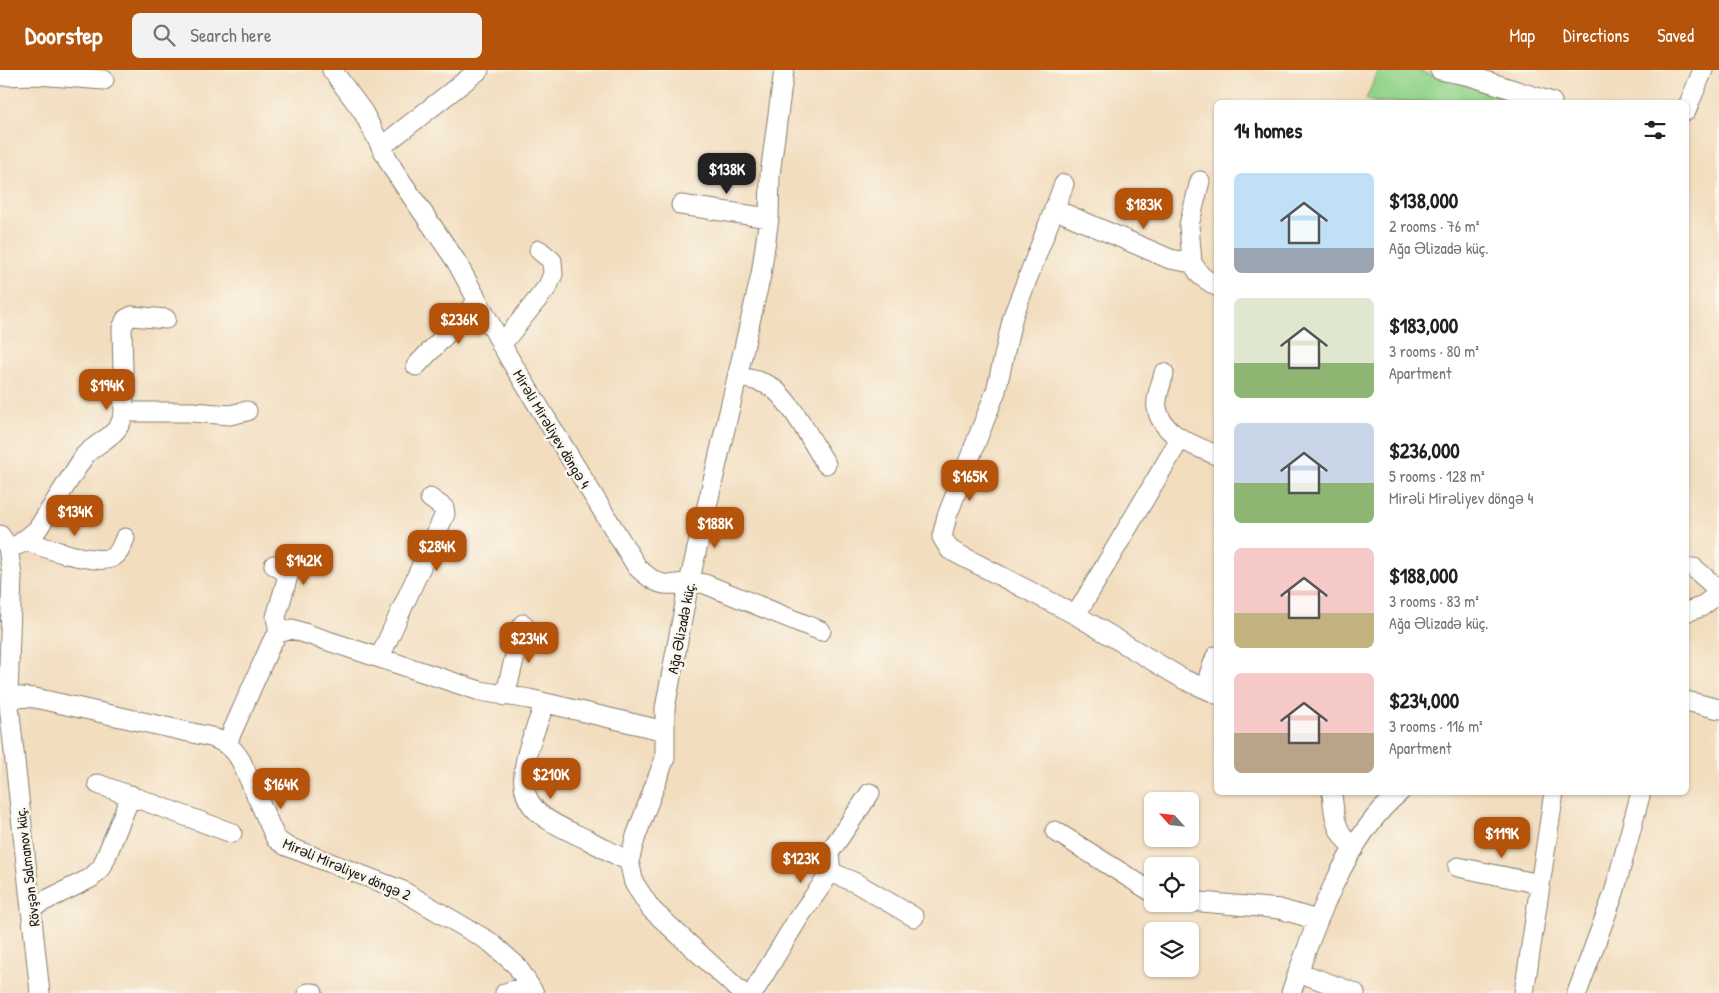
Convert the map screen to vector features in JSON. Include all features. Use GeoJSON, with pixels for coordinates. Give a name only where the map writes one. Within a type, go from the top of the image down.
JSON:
{"type":"FeatureCollection","features":[{"type":"Feature","properties":{"kind":"street","name":"Mirəli Mirəliyev döngə 4"},"geometry":{"type":"LineString","coordinates":[[332,70],[362,112],[393,169],[456,261],[502,345],[637,567],[645,575],[661,584],[671,586],[698,582],[821,631]]}},
{"type":"Feature","properties":{"kind":"street"},"geometry":{"type":"LineString","coordinates":[[381,147],[479,70]]}},
{"type":"Feature","properties":{"kind":"street","name":"Ağa Əlizadə küç."},"geometry":{"type":"LineString","coordinates":[[629,861],[636,836],[665,758],[665,708],[690,583],[761,275],[769,218],[770,174],[784,70]]}},
{"type":"Feature","properties":{"kind":"street"},"geometry":{"type":"LineString","coordinates":[[1440,70],[1470,76],[1546,100]]}},
{"type":"Feature","properties":{"kind":"street"},"geometry":{"type":"LineString","coordinates":[[1689,104],[1703,70]]}},
{"type":"Feature","properties":{"kind":"street"},"geometry":{"type":"LineString","coordinates":[[0,76],[37,75],[104,80]]}},
{"type":"Feature","properties":{"kind":"street"},"geometry":{"type":"LineString","coordinates":[[1200,181],[1189,225],[1192,263],[1202,276],[1214,285]]}},
{"type":"Feature","properties":{"kind":"street"},"geometry":{"type":"LineString","coordinates":[[1064,184],[1013,316],[996,390],[947,516],[942,537],[950,550],[1076,615],[1185,680],[1214,693]]}},
{"type":"Feature","properties":{"kind":"street"},"geometry":{"type":"LineString","coordinates":[[681,204],[769,218]]}},
{"type":"Feature","properties":{"kind":"street"},"geometry":{"type":"LineString","coordinates":[[1054,209],[1170,259],[1192,263]]}},
{"type":"Feature","properties":{"kind":"street"},"geometry":{"type":"LineString","coordinates":[[502,345],[548,286],[553,274],[552,261],[539,250]]}},
{"type":"Feature","properties":{"kind":"street"},"geometry":{"type":"LineString","coordinates":[[416,366],[478,301]]}},
{"type":"Feature","properties":{"kind":"street"},"geometry":{"type":"LineString","coordinates":[[4,541],[18,545],[27,540],[37,530],[85,455],[93,447],[112,435],[122,424],[124,412],[122,328],[126,319],[132,316],[166,319]]}},
{"type":"Feature","properties":{"kind":"street"},"geometry":{"type":"LineString","coordinates":[[1164,373],[1156,406],[1164,424],[1180,439],[1214,454]]}},
{"type":"Feature","properties":{"kind":"street"},"geometry":{"type":"LineString","coordinates":[[738,376],[768,385],[776,391],[786,402],[826,464]]}},
{"type":"Feature","properties":{"kind":"street"},"geometry":{"type":"LineString","coordinates":[[124,412],[193,412],[230,415],[246,411]]}},
{"type":"Feature","properties":{"kind":"street"},"geometry":{"type":"LineString","coordinates":[[1076,615],[1180,439]]}},
{"type":"Feature","properties":{"kind":"street"},"geometry":{"type":"LineString","coordinates":[[380,657],[445,514],[444,508],[430,498]]}},
{"type":"Feature","properties":{"kind":"street"},"geometry":{"type":"LineString","coordinates":[[27,540],[53,550],[98,559],[112,558],[119,552],[125,538]]}},
{"type":"Feature","properties":{"kind":"street","name":"Rövşən Salmanov küç."},"geometry":{"type":"LineString","coordinates":[[4,541],[12,576],[6,746],[32,907],[40,993]]}},
{"type":"Feature","properties":{"kind":"street"},"geometry":{"type":"LineString","coordinates":[[274,565],[286,572],[288,576],[276,613],[279,633]]}},
{"type":"Feature","properties":{"kind":"street"},"geometry":{"type":"LineString","coordinates":[[1689,611],[1701,607],[1719,592],[1694,568]]}},
{"type":"Feature","properties":{"kind":"street"},"geometry":{"type":"LineString","coordinates":[[505,696],[523,624]]}},
{"type":"Feature","properties":{"kind":"street"},"geometry":{"type":"LineString","coordinates":[[8,696],[35,698],[211,737],[227,743],[272,642],[279,633],[292,629],[480,691],[545,703],[665,731]]}},
{"type":"Feature","properties":{"kind":"street"},"geometry":{"type":"LineString","coordinates":[[1214,662],[1210,675],[1214,689]]}},
{"type":"Feature","properties":{"kind":"street"},"geometry":{"type":"LineString","coordinates":[[1689,702],[1719,708]]}},
{"type":"Feature","properties":{"kind":"street"},"geometry":{"type":"LineString","coordinates":[[545,703],[524,770],[524,786],[530,801],[542,816],[556,826],[629,861],[634,883],[651,909],[742,993]]}},
{"type":"Feature","properties":{"kind":"street","name":"Mirəli Mirəliyev döngə 2"},"geometry":{"type":"LineString","coordinates":[[227,743],[235,750],[241,761],[276,839],[286,846],[383,882],[436,910],[506,953],[517,966],[532,990]]}},
{"type":"Feature","properties":{"kind":"street"},"geometry":{"type":"LineString","coordinates":[[98,784],[232,833]]}},
{"type":"Feature","properties":{"kind":"street"},"geometry":{"type":"LineString","coordinates":[[753,993],[799,917],[831,872],[829,853],[870,793]]}},
{"type":"Feature","properties":{"kind":"street"},"geometry":{"type":"LineString","coordinates":[[32,907],[92,878],[102,867],[131,795]]}},
{"type":"Feature","properties":{"kind":"street"},"geometry":{"type":"LineString","coordinates":[[1332,795],[1333,808],[1340,835],[1354,848]]}},
{"type":"Feature","properties":{"kind":"street"},"geometry":{"type":"LineString","coordinates":[[1291,993],[1317,920],[1354,848],[1383,808],[1397,795]]}},
{"type":"Feature","properties":{"kind":"street"},"geometry":{"type":"LineString","coordinates":[[1524,993],[1554,795]]}},
{"type":"Feature","properties":{"kind":"street"},"geometry":{"type":"LineString","coordinates":[[1577,993],[1612,900],[1640,795]]}},
{"type":"Feature","properties":{"kind":"street"},"geometry":{"type":"LineString","coordinates":[[1055,831],[1144,887]]}},
{"type":"Feature","properties":{"kind":"street"},"geometry":{"type":"LineString","coordinates":[[1458,867],[1540,884]]}},
{"type":"Feature","properties":{"kind":"street"},"geometry":{"type":"LineString","coordinates":[[831,872],[856,883],[914,917]]}},
{"type":"Feature","properties":{"kind":"street"},"geometry":{"type":"LineString","coordinates":[[1199,902],[1280,909],[1317,920]]}},
{"type":"Feature","properties":{"kind":"street"},"geometry":{"type":"LineString","coordinates":[[1298,972],[1355,993]]}},
{"type":"Feature","properties":{"kind":"street"},"geometry":{"type":"LineString","coordinates":[[505,993],[532,990]]}},
{"type":"Feature","properties":{"kind":"street"},"geometry":{"type":"LineString","coordinates":[[308,993],[313,993]]}},
{"type":"Feature","properties":{"kind":"green space"},"geometry":{"type":"Polygon","coordinates":[[[1379,70],[1414,70],[1520,100],[1369,100],[1366,99],[1379,70]]]}}]}
